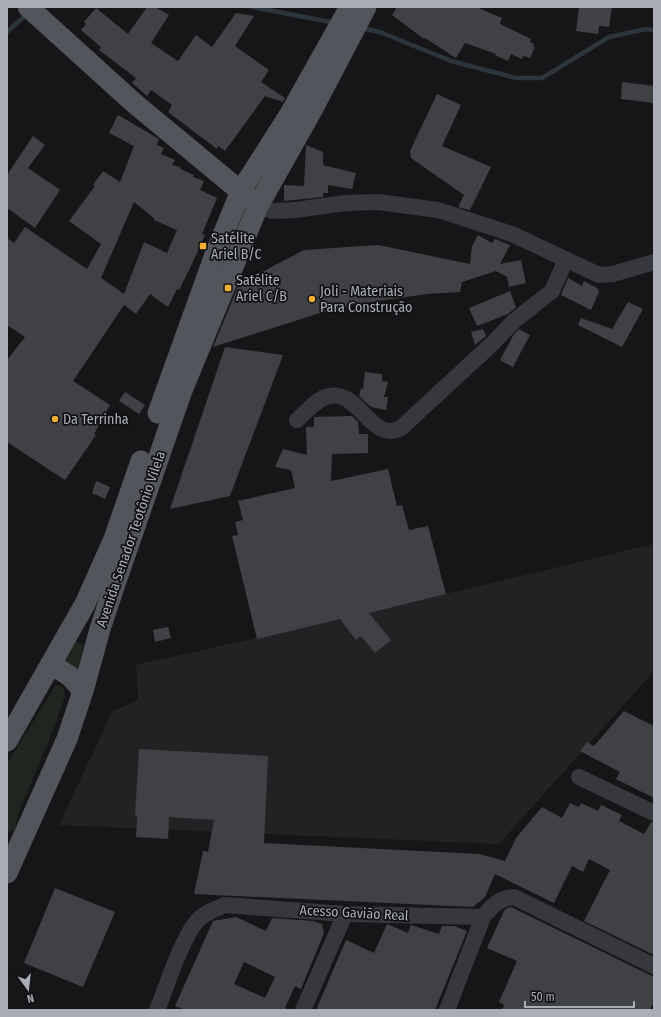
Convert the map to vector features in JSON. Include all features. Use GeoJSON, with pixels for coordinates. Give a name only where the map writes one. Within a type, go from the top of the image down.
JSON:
{"type":"FeatureCollection","features":[{"type":"Feature","properties":{"kind":"main road"},"geometry":{"type":"LineString","coordinates":[[344,35],[361,8]]}},
{"type":"Feature","properties":{"kind":"main road"},"geometry":{"type":"LineString","coordinates":[[34,12],[134,103],[258,206]]}},
{"type":"Feature","properties":{"kind":"main road","name":"Avenida Senador Teotônio Vilela"},"geometry":{"type":"LineString","coordinates":[[7,741],[85,604],[114,539],[193,315],[241,191],[290,114],[344,35]]}},
{"type":"Feature","properties":{"kind":"main road","name":"Avenida Senador Teotônio Vilela"},"geometry":{"type":"LineString","coordinates":[[7,873],[67,739],[83,691],[100,629],[181,393],[258,206],[344,35]]}},
{"type":"Feature","properties":{"kind":"main road"},"geometry":{"type":"LineString","coordinates":[[51,664],[72,677],[83,691]]}},
{"type":"Feature","properties":{"kind":"street"},"geometry":{"type":"LineString","coordinates":[[258,206],[272,211],[295,210],[346,203],[378,202],[418,206],[438,210],[512,234],[599,275],[613,274],[654,262]]}},
{"type":"Feature","properties":{"kind":"street"},"geometry":{"type":"LineString","coordinates":[[297,420],[324,397],[333,395],[345,397],[384,432],[393,433],[401,428],[493,343],[514,321],[552,291],[566,260]]}},
{"type":"Feature","properties":{"kind":"street"},"geometry":{"type":"LineString","coordinates":[[579,777],[654,813]]}},
{"type":"Feature","properties":{"kind":"street"},"geometry":{"type":"LineString","coordinates":[[450,1009],[483,918],[492,906],[503,898],[514,896],[654,966]]}},
{"type":"Feature","properties":{"kind":"street","name":"Acesso Gavião Real"},"geometry":{"type":"LineString","coordinates":[[158,1010],[184,943],[197,922],[210,911],[225,905],[345,914],[483,918]]}},
{"type":"Feature","properties":{"kind":"street"},"geometry":{"type":"LineString","coordinates":[[302,1010],[345,914]]}},
{"type":"Feature","properties":{"kind":"shaded area"},"geometry":{"type":"Polygon","coordinates":[[[654,544],[654,671],[499,844],[59,825],[112,712],[138,700],[136,665],[367,613],[654,544]]]}},
{"type":"Feature","properties":{"kind":"shaded area"},"geometry":{"type":"Polygon","coordinates":[[[74,641],[84,645],[77,672],[63,664],[74,641]]]}},
{"type":"Feature","properties":{"kind":"shaded area"},"geometry":{"type":"Polygon","coordinates":[[[56,685],[63,687],[65,696],[53,731],[20,809],[15,828],[10,833],[7,831],[7,763],[56,685]]]}},
{"type":"Feature","properties":{"kind":"building"},"geometry":{"type":"Polygon","coordinates":[[[147,7],[155,7],[169,15],[151,43],[178,61],[196,35],[212,47],[236,13],[254,16],[235,46],[269,70],[261,82],[285,98],[283,102],[265,96],[225,151],[218,146],[217,149],[168,112],[172,105],[151,90],[147,96],[132,83],[136,78],[99,50],[101,47],[81,30],[86,24],[84,22],[96,8],[128,34],[147,7]]]}},
{"type":"Feature","properties":{"kind":"building"},"geometry":{"type":"Polygon","coordinates":[[[397,7],[476,7],[502,18],[500,24],[531,39],[530,42],[534,44],[533,46],[535,47],[530,58],[523,56],[522,59],[511,54],[508,61],[495,55],[496,54],[465,43],[456,58],[425,38],[424,39],[392,15],[397,7]]]}},
{"type":"Feature","properties":{"kind":"building"},"geometry":{"type":"Polygon","coordinates":[[[579,7],[612,7],[609,27],[599,26],[598,34],[576,31],[579,7]]]}},
{"type":"Feature","properties":{"kind":"building"},"geometry":{"type":"Polygon","coordinates":[[[622,82],[654,86],[654,103],[621,99],[622,82]]]}},
{"type":"Feature","properties":{"kind":"building"},"geometry":{"type":"Polygon","coordinates":[[[437,94],[461,105],[442,146],[491,167],[470,210],[458,207],[464,195],[411,158],[410,151],[437,94]]]}},
{"type":"Feature","properties":{"kind":"building"},"geometry":{"type":"Polygon","coordinates":[[[118,115],[159,139],[157,145],[164,148],[161,154],[175,160],[172,165],[180,167],[180,169],[194,175],[193,177],[204,181],[200,190],[217,198],[202,234],[205,235],[192,264],[179,290],[177,289],[168,307],[150,294],[136,314],[124,305],[73,381],[110,405],[94,434],[96,435],[65,480],[7,442],[7,360],[25,337],[7,325],[7,238],[14,243],[25,227],[87,269],[101,244],[69,221],[95,186],[93,185],[103,171],[120,182],[134,146],[109,133],[118,115]],[[134,202],[101,278],[124,294],[144,242],[167,253],[177,230],[154,220],[155,219],[134,202]]]}},
{"type":"Feature","properties":{"kind":"building"},"geometry":{"type":"Polygon","coordinates":[[[33,136],[45,145],[28,168],[60,190],[35,228],[7,208],[7,175],[33,136]]]}},
{"type":"Feature","properties":{"kind":"building"},"geometry":{"type":"Polygon","coordinates":[[[306,145],[323,152],[323,165],[356,173],[352,189],[328,185],[328,193],[323,193],[323,197],[284,201],[284,185],[304,186],[306,145]]]}},
{"type":"Feature","properties":{"kind":"building","name":"Joli - Materiais Para Construção"},"geometry":{"type":"Polygon","coordinates":[[[478,235],[492,243],[495,239],[510,245],[500,264],[521,260],[526,283],[509,287],[507,277],[496,271],[462,282],[460,292],[427,294],[357,304],[317,314],[213,347],[239,284],[304,250],[378,245],[470,264],[472,246],[478,235]]]}},
{"type":"Feature","properties":{"kind":"building"},"geometry":{"type":"Polygon","coordinates":[[[568,278],[582,286],[584,281],[597,288],[599,292],[591,310],[561,295],[568,278]]]}},
{"type":"Feature","properties":{"kind":"building"},"geometry":{"type":"Polygon","coordinates":[[[510,291],[516,307],[508,314],[477,326],[469,308],[510,291]]]}},
{"type":"Feature","properties":{"kind":"building"},"geometry":{"type":"Polygon","coordinates":[[[628,302],[643,309],[622,347],[578,325],[581,318],[612,329],[628,302]]]}},
{"type":"Feature","properties":{"kind":"building"},"geometry":{"type":"Polygon","coordinates":[[[483,329],[486,336],[475,345],[471,332],[483,329]]]}},
{"type":"Feature","properties":{"kind":"building"},"geometry":{"type":"Polygon","coordinates":[[[519,329],[530,335],[513,367],[500,360],[514,334],[519,329]]]}},
{"type":"Feature","properties":{"kind":"building"},"geometry":{"type":"Polygon","coordinates":[[[225,347],[283,355],[230,496],[170,509],[225,347]]]}},
{"type":"Feature","properties":{"kind":"building"},"geometry":{"type":"Polygon","coordinates":[[[365,372],[382,374],[382,381],[388,382],[384,397],[388,397],[386,410],[371,407],[359,396],[361,388],[363,389],[365,372]]]}},
{"type":"Feature","properties":{"kind":"building"},"geometry":{"type":"Polygon","coordinates":[[[125,392],[145,405],[139,414],[119,401],[125,392]]]}},
{"type":"Feature","properties":{"kind":"building"},"geometry":{"type":"Polygon","coordinates":[[[352,416],[358,422],[359,434],[368,434],[368,453],[332,454],[331,481],[388,469],[397,506],[402,505],[409,530],[428,526],[446,594],[369,613],[391,640],[375,653],[361,636],[356,640],[340,619],[257,639],[232,536],[238,535],[235,522],[243,520],[238,501],[295,488],[291,470],[275,467],[283,449],[307,455],[306,427],[314,427],[314,417],[352,416]]]}},
{"type":"Feature","properties":{"kind":"building"},"geometry":{"type":"Polygon","coordinates":[[[96,481],[110,487],[105,499],[92,493],[96,481]]]}},
{"type":"Feature","properties":{"kind":"building"},"geometry":{"type":"Polygon","coordinates":[[[168,627],[171,638],[155,642],[153,630],[168,627]]]}},
{"type":"Feature","properties":{"kind":"building"},"geometry":{"type":"Polygon","coordinates":[[[624,711],[654,726],[654,798],[616,779],[620,772],[580,751],[587,742],[594,746],[624,711]]]}},
{"type":"Feature","properties":{"kind":"building"},"geometry":{"type":"Polygon","coordinates":[[[139,749],[268,756],[264,843],[479,854],[505,861],[516,838],[542,807],[562,818],[570,803],[579,807],[581,803],[598,811],[601,805],[622,815],[619,821],[644,834],[651,822],[654,822],[654,949],[652,954],[584,921],[610,870],[589,859],[583,872],[572,866],[554,903],[495,874],[485,897],[473,907],[194,894],[203,851],[208,852],[214,820],[169,817],[168,839],[136,837],[137,816],[135,816],[139,749]]]}},
{"type":"Feature","properties":{"kind":"building"},"geometry":{"type":"Polygon","coordinates":[[[55,888],[115,912],[83,987],[24,963],[55,888]]]}},
{"type":"Feature","properties":{"kind":"building"},"geometry":{"type":"Polygon","coordinates":[[[511,907],[654,977],[654,1001],[650,1010],[502,1010],[504,1005],[499,1002],[517,961],[487,948],[505,909],[511,907]]]}},
{"type":"Feature","properties":{"kind":"building"},"geometry":{"type":"Polygon","coordinates":[[[236,917],[266,931],[272,918],[313,921],[322,924],[324,933],[301,989],[295,986],[285,1008],[290,1010],[185,1010],[175,1006],[213,921],[236,917]],[[244,962],[234,984],[265,998],[275,977],[244,962]]]}},
{"type":"Feature","properties":{"kind":"building"},"geometry":{"type":"Polygon","coordinates":[[[387,924],[408,933],[411,925],[439,934],[442,926],[454,926],[467,931],[435,1010],[316,1010],[346,940],[374,953],[387,924]]]}},
{"type":"Feature","properties":{"kind":"waterway"},"geometry":{"type":"LineString","coordinates":[[252,7],[336,23]]}},
{"type":"Feature","properties":{"kind":"waterway"},"geometry":{"type":"LineString","coordinates":[[7,32],[28,13]]}},
{"type":"Feature","properties":{"kind":"waterway"},"geometry":{"type":"LineString","coordinates":[[361,28],[380,32],[451,61],[516,78],[542,78],[609,37],[646,29],[654,30]]}},
{"type":"Feature","properties":{"kind":"place","name":"Satélite Ariel B/C"},"geometry":{"type":"Point","coordinates":[203,246]}},
{"type":"Feature","properties":{"kind":"place","name":"Satélite Ariel C/B"},"geometry":{"type":"Point","coordinates":[228,288]}},
{"type":"Feature","properties":{"kind":"place","name":"Joli - Materiais Para Construção"},"geometry":{"type":"Point","coordinates":[312,299]}},
{"type":"Feature","properties":{"kind":"place","name":"Da Terrinha"},"geometry":{"type":"Point","coordinates":[55,419]}}]}
